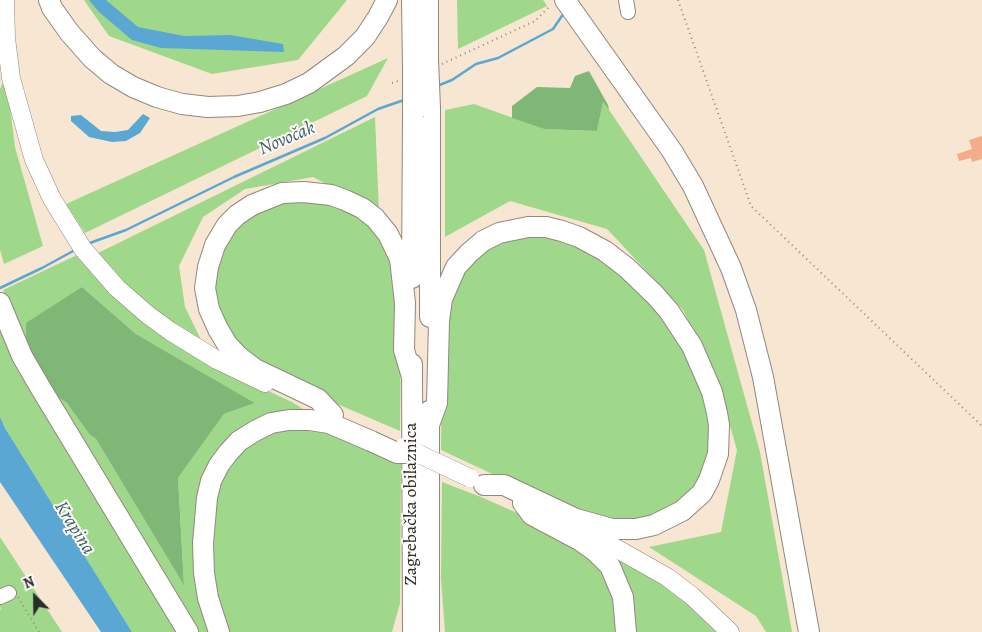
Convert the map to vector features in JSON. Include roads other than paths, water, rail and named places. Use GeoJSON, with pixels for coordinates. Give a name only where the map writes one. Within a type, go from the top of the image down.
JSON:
{"type":"FeatureCollection","features":[{"type":"Feature","properties":{"kind":"highway"},"geometry":{"type":"LineString","coordinates":[[49,0],[52,8],[69,32],[92,58],[111,74],[133,87],[157,97],[182,104],[208,107],[238,106],[260,102],[286,94],[309,83],[346,56],[365,37],[387,0]]}},
{"type":"Feature","properties":{"kind":"highway"},"geometry":{"type":"LineString","coordinates":[[412,0],[420,68],[421,113]]}},
{"type":"Feature","properties":{"kind":"highway"},"geometry":{"type":"LineString","coordinates":[[420,68],[428,0]]}},
{"type":"Feature","properties":{"kind":"highway"},"geometry":{"type":"LineString","coordinates":[[565,0],[652,121],[693,186],[727,260],[746,310],[763,377],[809,632]]}},
{"type":"Feature","properties":{"kind":"highway","name":"Zagrebačka obilaznica"},"geometry":{"type":"LineString","coordinates":[[421,113],[412,377],[429,632]]}},
{"type":"Feature","properties":{"kind":"highway","name":"Zagrebačka obilaznica"},"geometry":{"type":"LineString","coordinates":[[412,632],[429,425],[421,113]]}},
{"type":"Feature","properties":{"kind":"highway"},"geometry":{"type":"LineString","coordinates":[[333,415],[318,399],[255,369],[238,356],[227,344],[209,310],[205,288],[208,267],[215,244],[227,225],[237,215],[252,205],[282,193],[304,192],[331,195],[345,200],[362,208],[375,218],[388,234],[400,259],[404,293],[404,350],[412,377]]}},
{"type":"Feature","properties":{"kind":"highway"},"geometry":{"type":"LineString","coordinates":[[429,425],[437,403],[439,321],[442,299],[448,282],[456,267],[468,253],[483,241],[499,233],[528,227],[546,227],[579,237],[605,251],[627,268],[669,311],[692,346],[712,392],[719,425],[718,454],[709,480],[702,493],[682,511],[654,525],[636,529],[612,529],[576,518],[504,485],[477,481]]}},
{"type":"Feature","properties":{"kind":"highway"},"geometry":{"type":"LineString","coordinates":[[0,304],[22,356],[40,388],[188,632]]}},
{"type":"Feature","properties":{"kind":"highway"},"geometry":{"type":"LineString","coordinates":[[219,632],[208,598],[205,581],[203,543],[207,498],[211,481],[219,465],[239,442],[254,431],[272,423],[289,420],[310,420],[329,423],[372,437],[397,453],[416,453]]}},
{"type":"Feature","properties":{"kind":"highway"},"geometry":{"type":"LineString","coordinates":[[523,503],[532,515],[581,541],[595,551],[610,566],[623,597],[626,632]]}},
{"type":"Feature","properties":{"kind":"highway"},"geometry":{"type":"LineString","coordinates":[[398,632],[404,605],[405,530],[421,516],[438,541],[437,611],[440,632]]}},
{"type":"Feature","properties":{"kind":"main road"},"geometry":{"type":"LineString","coordinates":[[5,0],[8,61],[11,78],[34,160],[52,199],[70,229],[99,270],[131,301],[170,332],[217,360],[333,415],[372,437]]}},
{"type":"Feature","properties":{"kind":"main road"},"geometry":{"type":"LineString","coordinates":[[15,0],[13,47],[17,78],[16,92]]}},
{"type":"Feature","properties":{"kind":"main road"},"geometry":{"type":"LineString","coordinates":[[416,453],[598,538],[666,577],[692,596],[730,632]]}},
{"type":"Feature","properties":{"kind":"water"},"geometry":{"type":"Polygon","coordinates":[[[89,0],[106,0],[138,27],[184,36],[230,35],[283,44],[284,52],[161,48],[132,40],[99,12],[89,0]]]}},
{"type":"Feature","properties":{"kind":"water"},"geometry":{"type":"Polygon","coordinates":[[[143,114],[150,118],[140,133],[126,141],[112,142],[89,137],[71,121],[71,116],[81,115],[101,131],[115,132],[128,130],[143,114]]]}},
{"type":"Feature","properties":{"kind":"water"},"geometry":{"type":"Polygon","coordinates":[[[0,417],[132,632],[101,632],[0,482],[0,417]]]}},
{"type":"Feature","properties":{"kind":"waterway","name":"Novočak"},"geometry":{"type":"LineString","coordinates":[[437,86],[452,80],[476,64],[498,58],[553,29],[564,13]]}},
{"type":"Feature","properties":{"kind":"waterway","name":"Novočak"},"geometry":{"type":"LineString","coordinates":[[87,244],[126,230],[234,177],[325,138],[378,109],[404,100]]}},
{"type":"Feature","properties":{"kind":"waterway","name":"Novočak"},"geometry":{"type":"LineString","coordinates":[[0,288],[75,250]]}},
{"type":"Feature","properties":{"kind":"water label","name":"Krapina"},"geometry":{"type":"Point","coordinates":[74,528]}}]}
